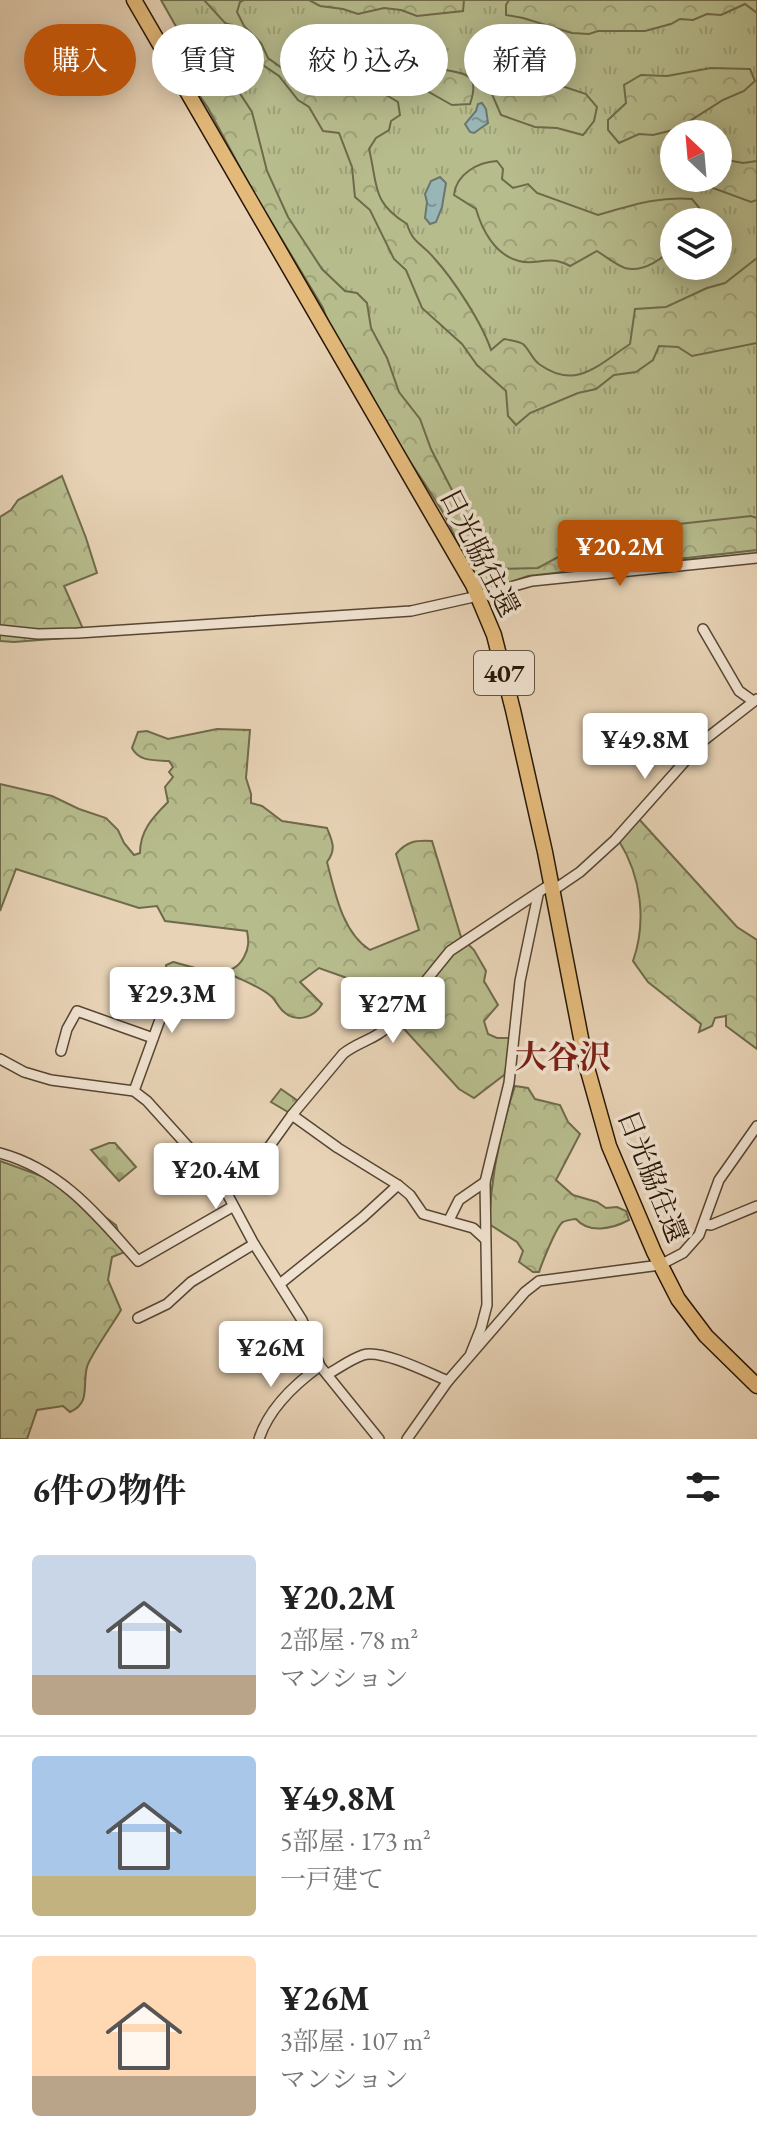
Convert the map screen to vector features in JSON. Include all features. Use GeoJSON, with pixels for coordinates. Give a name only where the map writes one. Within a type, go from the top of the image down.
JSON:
{"type":"FeatureCollection","features":[{"type":"Feature","properties":{"kind":"highway","name":"日光脇往還"},"geometry":{"type":"LineString","coordinates":[[134,0],[414,479],[478,596],[500,659],[586,1064],[614,1157],[660,1265],[693,1321],[757,1386]]}},
{"type":"Feature","properties":{"kind":"street"},"geometry":{"type":"LineString","coordinates":[[0,630],[38,634],[78,633],[411,611],[548,578],[757,558]]}},
{"type":"Feature","properties":{"kind":"street"},"geometry":{"type":"LineString","coordinates":[[225,1189],[259,1161],[292,1115],[349,1048],[383,1033],[450,951],[580,872],[615,840],[703,741],[755,700],[739,691],[703,629]]}},
{"type":"Feature","properties":{"kind":"street"},"geometry":{"type":"LineString","coordinates":[[468,1360],[487,1305],[485,1182],[509,1083],[520,981],[547,890]]}},
{"type":"Feature","properties":{"kind":"street"},"geometry":{"type":"LineString","coordinates":[[134,1091],[166,1003],[164,973]]}},
{"type":"Feature","properties":{"kind":"street"},"geometry":{"type":"LineString","coordinates":[[61,1051],[67,1029],[77,1011],[153,1038]]}},
{"type":"Feature","properties":{"kind":"street"},"geometry":{"type":"LineString","coordinates":[[0,1059],[24,1072],[51,1080],[134,1091],[164,1119],[193,1152],[215,1171],[232,1207],[302,1320],[324,1370],[379,1439]]}},
{"type":"Feature","properties":{"kind":"street"},"geometry":{"type":"LineString","coordinates":[[292,1115],[398,1185],[410,1195],[423,1214],[473,1228],[485,1239]]}},
{"type":"Feature","properties":{"kind":"street"},"geometry":{"type":"LineString","coordinates":[[407,1439],[448,1381],[525,1292],[539,1281],[660,1265],[689,1248],[704,1224],[719,1180],[757,1126]]}},
{"type":"Feature","properties":{"kind":"street"},"geometry":{"type":"LineString","coordinates":[[0,1153],[56,1178],[96,1211],[138,1261],[232,1207]]}},
{"type":"Feature","properties":{"kind":"street"},"geometry":{"type":"LineString","coordinates":[[449,1220],[459,1200],[485,1182]]}},
{"type":"Feature","properties":{"kind":"street"},"geometry":{"type":"LineString","coordinates":[[281,1283],[398,1185]]}},
{"type":"Feature","properties":{"kind":"street"},"geometry":{"type":"LineString","coordinates":[[704,1224],[711,1225],[757,1206]]}},
{"type":"Feature","properties":{"kind":"street"},"geometry":{"type":"LineString","coordinates":[[138,1318],[167,1304],[191,1282],[254,1244]]}},
{"type":"Feature","properties":{"kind":"street"},"geometry":{"type":"LineString","coordinates":[[259,1439],[273,1411],[303,1379],[363,1355],[407,1365],[448,1381]]}},
{"type":"Feature","properties":{"kind":"green space"},"geometry":{"type":"Polygon","coordinates":[[[161,0],[757,0],[757,554],[487,576],[215,96],[264,96],[264,24],[175,24],[161,0]]]}},
{"type":"Feature","properties":{"kind":"green space"},"geometry":{"type":"Polygon","coordinates":[[[204,0],[244,0],[240,2],[237,12],[243,24],[225,23],[204,0]]]}},
{"type":"Feature","properties":{"kind":"green space"},"geometry":{"type":"Polygon","coordinates":[[[309,0],[464,0],[463,11],[417,16],[384,8],[358,14],[320,6],[309,0]]]}},
{"type":"Feature","properties":{"kind":"green space"},"geometry":{"type":"Polygon","coordinates":[[[509,0],[757,0],[757,13],[745,4],[721,15],[680,19],[645,31],[598,31],[589,34],[576,33],[576,24],[543,24],[506,15],[509,0]]]}},
{"type":"Feature","properties":{"kind":"green space"},"geometry":{"type":"Polygon","coordinates":[[[264,49],[268,58],[280,67],[279,76],[264,66],[264,49]]]}},
{"type":"Feature","properties":{"kind":"green space"},"geometry":{"type":"Polygon","coordinates":[[[711,68],[750,69],[755,81],[744,91],[691,120],[660,120],[660,133],[639,134],[619,143],[608,130],[608,120],[626,103],[624,85],[641,75],[667,76],[711,68]]]}},
{"type":"Feature","properties":{"kind":"green space"},"geometry":{"type":"Polygon","coordinates":[[[448,70],[464,74],[464,96],[472,96],[470,104],[452,105],[436,96],[448,96],[448,70]]]}},
{"type":"Feature","properties":{"kind":"green space"},"geometry":{"type":"Polygon","coordinates":[[[576,91],[586,94],[597,107],[594,121],[583,135],[557,128],[535,127],[501,115],[493,96],[576,96],[576,91]]]}},
{"type":"Feature","properties":{"kind":"green space"},"geometry":{"type":"Polygon","coordinates":[[[200,96],[242,96],[252,112],[267,171],[288,217],[322,269],[345,291],[357,293],[367,303],[371,328],[387,358],[399,392],[420,419],[462,517],[475,533],[493,569],[538,568],[560,556],[562,545],[570,536],[751,516],[757,518],[757,550],[528,576],[505,584],[482,586],[466,561],[445,516],[391,432],[200,96]]]}},
{"type":"Feature","properties":{"kind":"green space"},"geometry":{"type":"Polygon","coordinates":[[[295,96],[388,96],[398,102],[400,115],[391,121],[389,130],[376,138],[369,149],[378,192],[387,208],[407,224],[415,240],[450,278],[474,315],[491,350],[504,339],[514,341],[523,344],[537,362],[552,372],[576,375],[586,372],[630,344],[635,309],[666,307],[725,283],[757,258],[757,343],[692,356],[678,347],[659,346],[653,360],[636,372],[614,375],[596,389],[530,413],[516,425],[508,416],[506,391],[477,365],[462,344],[422,308],[406,270],[394,259],[370,210],[355,197],[352,167],[339,133],[323,131],[309,107],[295,96]]]}},
{"type":"Feature","properties":{"kind":"green space"},"geometry":{"type":"Polygon","coordinates":[[[497,161],[503,169],[502,179],[513,188],[528,184],[537,193],[598,215],[667,199],[692,199],[699,208],[660,208],[660,258],[639,268],[622,267],[597,251],[570,266],[549,260],[519,261],[496,247],[476,209],[454,195],[463,175],[483,164],[497,161]]]}},
{"type":"Feature","properties":{"kind":"green space"},"geometry":{"type":"Polygon","coordinates":[[[732,161],[757,161],[757,200],[751,202],[724,192],[732,192],[732,161]]]}},
{"type":"Feature","properties":{"kind":"green space"},"geometry":{"type":"Polygon","coordinates":[[[62,476],[97,573],[64,586],[84,631],[78,637],[0,641],[0,517],[11,510],[18,500],[62,476]]]}},
{"type":"Feature","properties":{"kind":"green space"},"geometry":{"type":"Polygon","coordinates":[[[217,729],[250,730],[246,778],[251,803],[262,806],[282,821],[327,828],[333,849],[327,862],[341,910],[353,933],[370,950],[419,930],[396,854],[412,842],[432,841],[461,937],[474,950],[486,971],[484,981],[498,1005],[484,1021],[488,1034],[510,1038],[508,1072],[474,1098],[459,1089],[373,995],[347,978],[319,968],[300,982],[322,1004],[314,1013],[299,1018],[284,1012],[263,990],[232,975],[217,993],[209,987],[171,986],[168,982],[166,965],[173,962],[212,972],[230,970],[238,965],[247,951],[247,931],[165,921],[157,906],[139,908],[16,869],[0,911],[0,784],[52,796],[106,818],[134,855],[140,853],[148,825],[168,802],[165,787],[173,777],[169,772],[173,767],[169,761],[148,759],[135,753],[132,748],[138,732],[147,731],[168,739],[217,729]]]}},
{"type":"Feature","properties":{"kind":"green space"},"geometry":{"type":"Polygon","coordinates":[[[638,818],[737,927],[757,940],[757,1049],[726,1026],[726,1016],[715,1018],[712,1026],[699,1032],[701,1024],[648,982],[633,961],[640,930],[640,899],[632,869],[619,841],[638,818]]]}},
{"type":"Feature","properties":{"kind":"green space"},"geometry":{"type":"Polygon","coordinates":[[[515,1086],[528,1088],[535,1099],[560,1105],[568,1122],[580,1134],[556,1180],[573,1195],[606,1208],[617,1207],[626,1211],[629,1220],[601,1228],[587,1227],[576,1219],[563,1222],[539,1272],[533,1272],[519,1262],[523,1251],[517,1242],[489,1224],[497,1154],[515,1086]]]}},
{"type":"Feature","properties":{"kind":"green space"},"geometry":{"type":"Polygon","coordinates":[[[281,1089],[298,1101],[288,1112],[271,1102],[281,1089]]]}},
{"type":"Feature","properties":{"kind":"green space"},"geometry":{"type":"Polygon","coordinates":[[[115,1143],[136,1167],[119,1181],[91,1150],[115,1143]]]}},
{"type":"Feature","properties":{"kind":"green space"},"geometry":{"type":"Polygon","coordinates":[[[0,1161],[58,1182],[116,1225],[125,1252],[112,1257],[108,1280],[121,1310],[89,1362],[81,1404],[70,1412],[63,1406],[37,1410],[27,1439],[0,1439],[0,1161]]]}},
{"type":"Feature","properties":{"kind":"water"},"geometry":{"type":"Polygon","coordinates":[[[482,103],[488,123],[474,133],[470,132],[465,124],[478,104],[482,103]]]}},
{"type":"Feature","properties":{"kind":"water"},"geometry":{"type":"Polygon","coordinates":[[[440,177],[446,183],[442,207],[436,222],[430,224],[425,218],[425,194],[431,181],[440,177]]]}},
{"type":"Feature","properties":{"kind":"district","name":"大谷沢"},"geometry":{"type":"Point","coordinates":[563,1057]}}]}
